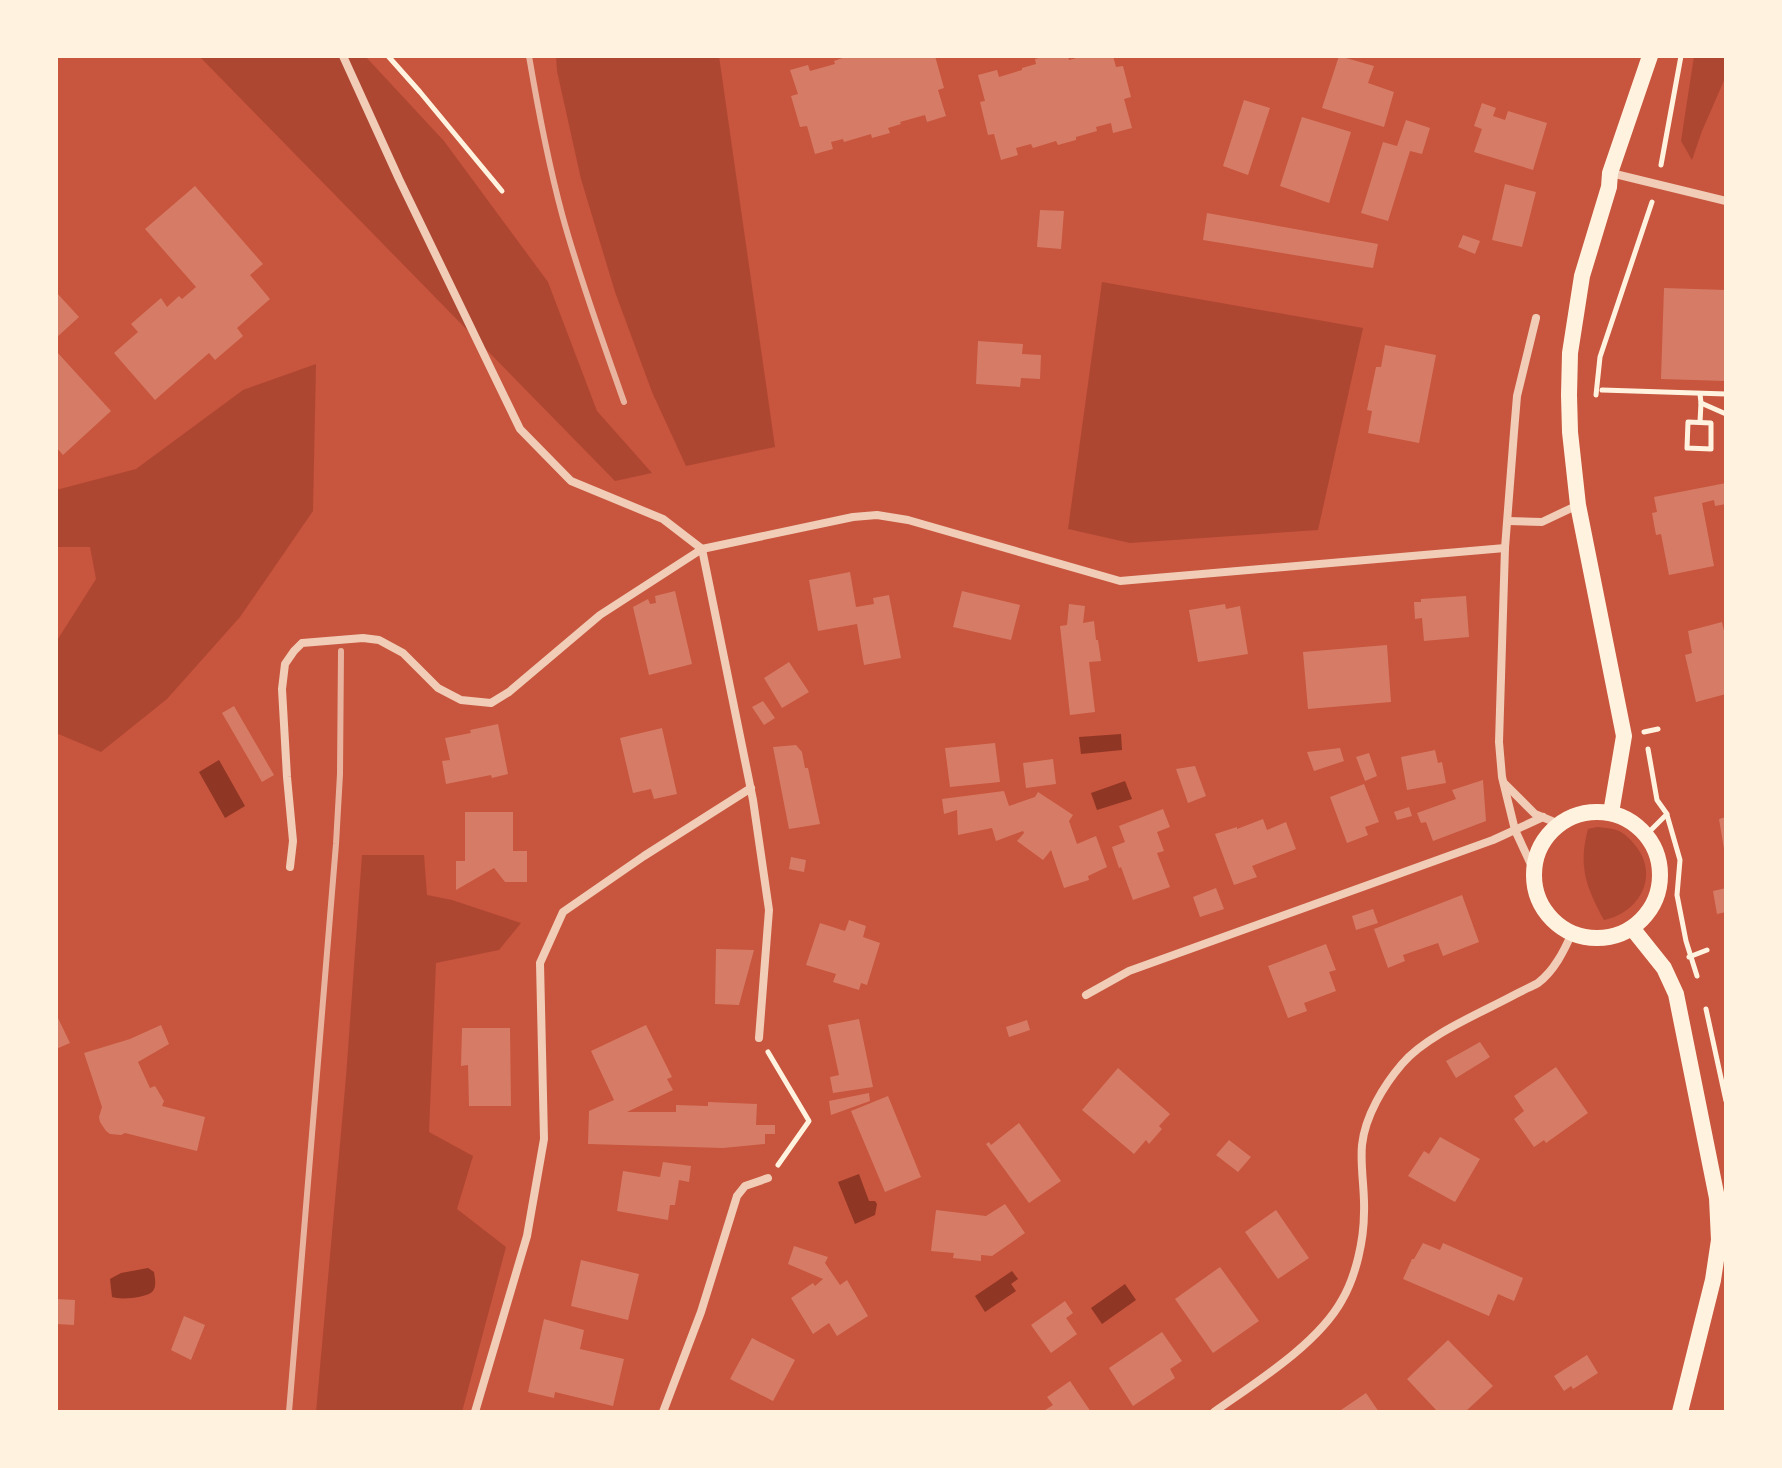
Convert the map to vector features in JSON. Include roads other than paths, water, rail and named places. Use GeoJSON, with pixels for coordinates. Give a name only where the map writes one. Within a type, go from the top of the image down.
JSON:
{"type":"FeatureCollection","features":[{"type":"Feature","properties":{"kind":"main road"},"geometry":{"type":"LineString","coordinates":[[1611,813],[1624,736],[1578,505],[1570,432],[1570,353],[1582,276],[1609,187],[1610,173],[1650,56]]}},
{"type":"Feature","properties":{"kind":"main road"},"geometry":{"type":"LineString","coordinates":[[1593,811],[1611,813],[1630,821],[1646,835],[1657,853],[1660,874],[1657,895],[1647,913],[1632,928],[1613,936],[1592,938],[1572,933],[1543,908],[1535,890],[1534,871],[1537,853],[1546,837],[1559,824],[1593,811]]}},
{"type":"Feature","properties":{"kind":"main road"},"geometry":{"type":"LineString","coordinates":[[1632,928],[1664,968],[1676,994],[1717,1198],[1719,1240],[1713,1280],[1680,1412]]}},
{"type":"Feature","properties":{"kind":"street"},"geometry":{"type":"LineString","coordinates":[[343,56],[520,429],[571,481],[663,519],[702,549],[751,788],[769,910],[759,1038]]}},
{"type":"Feature","properties":{"kind":"street"},"geometry":{"type":"LineString","coordinates":[[1610,173],[1726,201]]}},
{"type":"Feature","properties":{"kind":"street"},"geometry":{"type":"LineString","coordinates":[[1534,871],[1515,830],[1499,742],[1505,548],[1517,396],[1536,318]]}},
{"type":"Feature","properties":{"kind":"street"},"geometry":{"type":"LineString","coordinates":[[1508,521],[1542,522],[1578,505]]}},
{"type":"Feature","properties":{"kind":"street"},"geometry":{"type":"LineString","coordinates":[[290,867],[293,841],[282,689],[285,664],[302,643],[363,638],[379,640],[403,653],[438,688],[461,700],[491,703],[509,692],[600,615],[702,549],[853,517],[877,515],[908,520],[1120,581],[1505,548]]}},
{"type":"Feature","properties":{"kind":"street"},"geometry":{"type":"LineString","coordinates":[[1504,782],[1535,814],[1559,824]]}},
{"type":"Feature","properties":{"kind":"street"},"geometry":{"type":"LineString","coordinates":[[475,1412],[527,1236],[544,1139],[540,963],[563,912],[751,788]]}},
{"type":"Feature","properties":{"kind":"street"},"geometry":{"type":"LineString","coordinates":[[1086,995],[1129,971],[1493,840],[1543,817]]}},
{"type":"Feature","properties":{"kind":"street"},"geometry":{"type":"LineString","coordinates":[[1214,1412],[1307,1343],[1328,1322],[1343,1299],[1361,1240],[1364,1214],[1362,1145],[1368,1120],[1403,1062],[1428,1041],[1538,983],[1557,962],[1572,933]]}},
{"type":"Feature","properties":{"kind":"street"},"geometry":{"type":"LineString","coordinates":[[663,1412],[701,1312],[737,1196],[745,1186],[768,1178]]}},
{"type":"Feature","properties":{"kind":"railway"},"geometry":{"type":"LineString","coordinates":[[529,56],[562,214],[624,402]]}},
{"type":"Feature","properties":{"kind":"railway"},"geometry":{"type":"LineString","coordinates":[[289,1412],[336,844],[341,651]]}}]}
